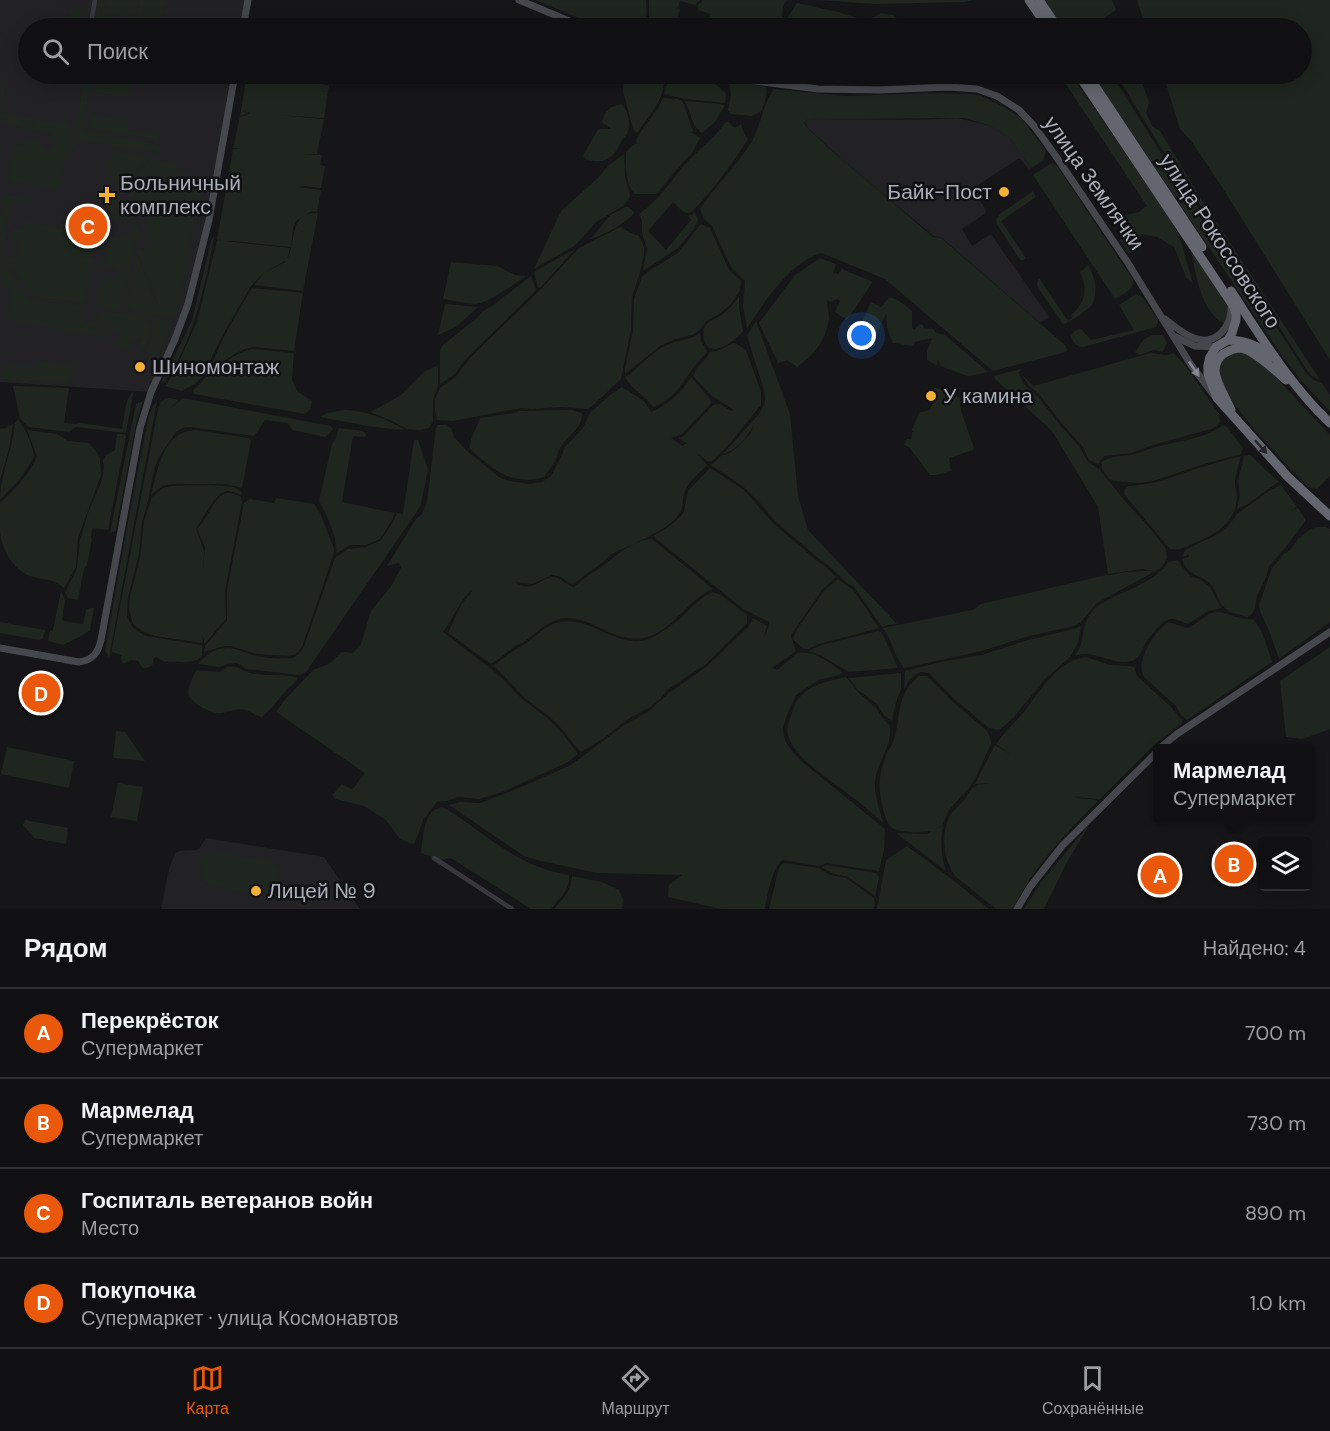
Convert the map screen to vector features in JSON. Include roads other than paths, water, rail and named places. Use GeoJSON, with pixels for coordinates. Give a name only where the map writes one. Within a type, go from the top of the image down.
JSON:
{"type":"FeatureCollection","features":[{"type":"Feature","properties":{"kind":"highway"},"geometry":{"type":"LineString","coordinates":[[1029,0],[1041,18]]}},
{"type":"Feature","properties":{"kind":"highway"},"geometry":{"type":"LineString","coordinates":[[1039,0],[1051,18]]}},
{"type":"Feature","properties":{"kind":"highway","name":"улица Рокоссовского"},"geometry":{"type":"LineString","coordinates":[[1085,84],[1230,300]]}},
{"type":"Feature","properties":{"kind":"highway","name":"улица Рокоссовского"},"geometry":{"type":"LineString","coordinates":[[1094,84],[1278,362],[1301,393],[1330,423]]}},
{"type":"Feature","properties":{"kind":"highway"},"geometry":{"type":"LineString","coordinates":[[1228,340],[1236,320],[1230,300]]}},
{"type":"Feature","properties":{"kind":"highway"},"geometry":{"type":"LineString","coordinates":[[1217,398],[1208,374],[1210,357],[1216,347],[1228,340],[1243,341],[1252,344],[1278,362]]}},
{"type":"Feature","properties":{"kind":"highway"},"geometry":{"type":"LineString","coordinates":[[1234,417],[1215,370],[1217,360],[1233,349],[1242,348],[1253,354],[1301,393]]}},
{"type":"Feature","properties":{"kind":"highway","name":"улица Землячки"},"geometry":{"type":"LineString","coordinates":[[1217,398],[1288,477],[1330,516]]}},
{"type":"Feature","properties":{"kind":"main road"},"geometry":{"type":"LineString","coordinates":[[245,18],[248,0]]}},
{"type":"Feature","properties":{"kind":"main road"},"geometry":{"type":"LineString","coordinates":[[519,0],[562,18]]}},
{"type":"Feature","properties":{"kind":"main road"},"geometry":{"type":"LineString","coordinates":[[0,648],[79,662],[93,657],[100,645],[140,428],[151,392],[188,304],[209,220],[233,84]]}},
{"type":"Feature","properties":{"kind":"main road","name":"улица Землячки"},"geometry":{"type":"LineString","coordinates":[[778,84],[818,89],[880,90],[948,87],[977,89],[997,96],[1019,110],[1034,126],[1126,260],[1191,365],[1217,398]]}},
{"type":"Feature","properties":{"kind":"main road"},"geometry":{"type":"LineString","coordinates":[[1161,315],[1188,336],[1195,339],[1210,339],[1217,336],[1228,323],[1231,316],[1230,300]]}},
{"type":"Feature","properties":{"kind":"main road"},"geometry":{"type":"LineString","coordinates":[[1175,336],[1195,346],[1216,347]]}},
{"type":"Feature","properties":{"kind":"main road"},"geometry":{"type":"LineString","coordinates":[[1166,744],[1177,734],[1330,632]]}},
{"type":"Feature","properties":{"kind":"main road"},"geometry":{"type":"LineString","coordinates":[[1017,909],[1029,887],[1062,846],[1153,756]]}},
{"type":"Feature","properties":{"kind":"street"},"geometry":{"type":"LineString","coordinates":[[92,18],[95,0]]}},
{"type":"Feature","properties":{"kind":"street"},"geometry":{"type":"LineString","coordinates":[[434,858],[512,909]]}},
{"type":"Feature","properties":{"kind":"place","name":"Байк-Пост"},"geometry":{"type":"Point","coordinates":[1004,192]}},
{"type":"Feature","properties":{"kind":"place","name":"Больничный комплекс"},"geometry":{"type":"Point","coordinates":[107,195]}},
{"type":"Feature","properties":{"kind":"place","name":"Госпиталь ветеранов войн"},"geometry":{"type":"Point","coordinates":[88,226]}},
{"type":"Feature","properties":{"kind":"place","name":"Шиномонтаж"},"geometry":{"type":"Point","coordinates":[140,367]}},
{"type":"Feature","properties":{"kind":"place","name":"У камина"},"geometry":{"type":"Point","coordinates":[931,396]}},
{"type":"Feature","properties":{"kind":"place","name":"Покупочка"},"geometry":{"type":"Point","coordinates":[41,693]}},
{"type":"Feature","properties":{"kind":"place","name":"Мармелад"},"geometry":{"type":"Point","coordinates":[1234,864]}},
{"type":"Feature","properties":{"kind":"place","name":"Перекрёсток"},"geometry":{"type":"Point","coordinates":[1160,875]}},
{"type":"Feature","properties":{"kind":"place","name":"Лицей № 9"},"geometry":{"type":"Point","coordinates":[256,891]}}]}
